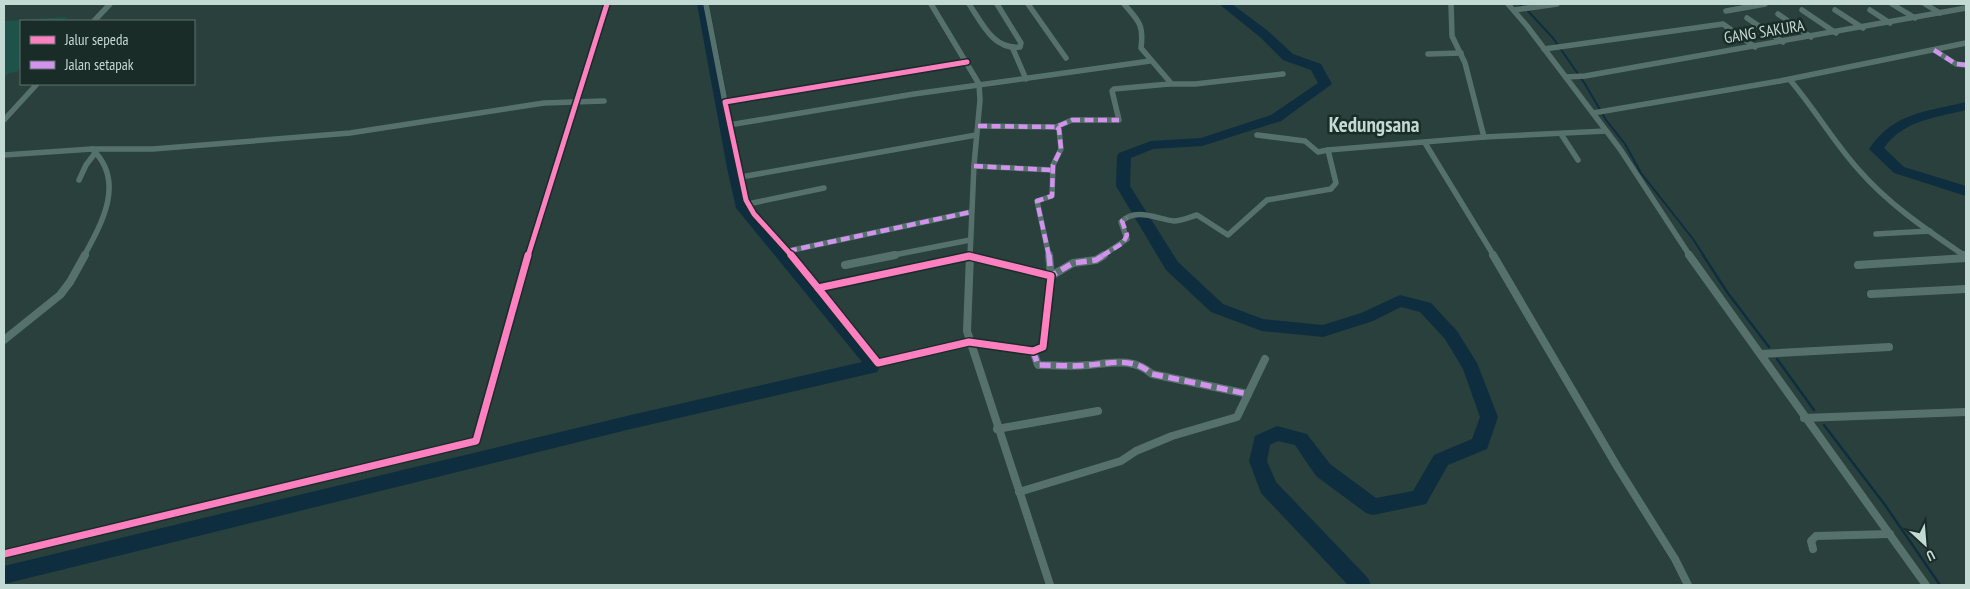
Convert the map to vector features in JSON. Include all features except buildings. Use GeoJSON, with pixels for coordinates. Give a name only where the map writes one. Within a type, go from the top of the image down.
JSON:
{"type":"FeatureCollection","features":[{"type":"Feature","properties":{"kind":"street"},"geometry":{"type":"LineString","coordinates":[[95,20],[110,4]]}},
{"type":"Feature","properties":{"kind":"street"},"geometry":{"type":"LineString","coordinates":[[4,554],[476,441],[517,291],[607,4]]}},
{"type":"Feature","properties":{"kind":"street"},"geometry":{"type":"LineString","coordinates":[[706,4],[729,125],[748,204],[754,214],[788,251],[878,363],[969,342],[1033,351],[1041,350],[1045,344],[1051,276],[1046,241],[1037,202],[1052,196],[1052,170],[1057,152],[1061,149],[1059,129],[1056,127]]}},
{"type":"Feature","properties":{"kind":"street"},"geometry":{"type":"LineString","coordinates":[[931,4],[979,84],[966,321],[969,342],[1050,585]]}},
{"type":"Feature","properties":{"kind":"street"},"geometry":{"type":"LineString","coordinates":[[969,4],[992,40],[1006,48],[1013,49],[1022,44],[997,4]]}},
{"type":"Feature","properties":{"kind":"street"},"geometry":{"type":"LineString","coordinates":[[1028,4],[1066,58]]}},
{"type":"Feature","properties":{"kind":"street"},"geometry":{"type":"LineString","coordinates":[[1124,4],[1140,22],[1142,34],[1140,48],[1170,82],[1169,84]]}},
{"type":"Feature","properties":{"kind":"street"},"geometry":{"type":"LineString","coordinates":[[1451,4],[1452,36],[1461,53],[1484,138]]}},
{"type":"Feature","properties":{"kind":"street"},"geometry":{"type":"LineString","coordinates":[[1508,4],[1566,77],[1598,113],[1606,132],[1620,149],[1671,230],[1761,354],[1804,418],[1926,585]]}},
{"type":"Feature","properties":{"kind":"street"},"geometry":{"type":"LineString","coordinates":[[1514,10],[1556,4]]}},
{"type":"Feature","properties":{"kind":"street"},"geometry":{"type":"LineString","coordinates":[[1733,4],[1740,8]]}},
{"type":"Feature","properties":{"kind":"street"},"geometry":{"type":"LineString","coordinates":[[1726,11],[1765,4]]}},
{"type":"Feature","properties":{"kind":"street"},"geometry":{"type":"LineString","coordinates":[[1892,4],[1915,18]]}},
{"type":"Feature","properties":{"kind":"street"},"geometry":{"type":"LineString","coordinates":[[1925,4],[1940,13]]}},
{"type":"Feature","properties":{"kind":"street"},"geometry":{"type":"LineString","coordinates":[[1958,4],[1966,8]]}},
{"type":"Feature","properties":{"kind":"street","name":"GANG SAKURA"},"geometry":{"type":"LineString","coordinates":[[1566,77],[1586,76],[1755,47],[1966,8]]}},
{"type":"Feature","properties":{"kind":"street"},"geometry":{"type":"LineString","coordinates":[[1802,10],[1836,33]]}},
{"type":"Feature","properties":{"kind":"street"},"geometry":{"type":"LineString","coordinates":[[1835,10],[1863,28]]}},
{"type":"Feature","properties":{"kind":"street"},"geometry":{"type":"LineString","coordinates":[[1870,10],[1890,23]]}},
{"type":"Feature","properties":{"kind":"street"},"geometry":{"type":"LineString","coordinates":[[1778,14],[1811,37]]}},
{"type":"Feature","properties":{"kind":"street"},"geometry":{"type":"LineString","coordinates":[[1748,18],[1783,42]]}},
{"type":"Feature","properties":{"kind":"street"},"geometry":{"type":"LineString","coordinates":[[1544,49],[1724,24],[1755,47]]}},
{"type":"Feature","properties":{"kind":"street"},"geometry":{"type":"LineString","coordinates":[[1598,113],[1790,80],[1966,42]]}},
{"type":"Feature","properties":{"kind":"street"},"geometry":{"type":"LineString","coordinates":[[1013,49],[1026,79]]}},
{"type":"Feature","properties":{"kind":"street"},"geometry":{"type":"LineString","coordinates":[[1934,50],[1956,64],[1966,64]]}},
{"type":"Feature","properties":{"kind":"street"},"geometry":{"type":"LineString","coordinates":[[1428,54],[1461,53]]}},
{"type":"Feature","properties":{"kind":"street"},"geometry":{"type":"LineString","coordinates":[[729,125],[979,84],[1026,79],[1150,60]]}},
{"type":"Feature","properties":{"kind":"street"},"geometry":{"type":"LineString","coordinates":[[725,102],[967,62]]}},
{"type":"Feature","properties":{"kind":"street"},"geometry":{"type":"LineString","coordinates":[[978,126],[1056,127],[1072,120],[1119,120],[1112,91],[1114,89],[1169,84],[1194,84],[1283,74]]}},
{"type":"Feature","properties":{"kind":"street"},"geometry":{"type":"LineString","coordinates":[[1790,80],[1807,99],[1859,170],[1901,210],[1966,257]]}},
{"type":"Feature","properties":{"kind":"street"},"geometry":{"type":"LineString","coordinates":[[4,120],[36,85]]}},
{"type":"Feature","properties":{"kind":"street"},"geometry":{"type":"LineString","coordinates":[[4,155],[153,149],[350,133],[544,103],[604,101]]}},
{"type":"Feature","properties":{"kind":"street"},"geometry":{"type":"LineString","coordinates":[[1257,135],[1302,140],[1318,152],[1484,138],[1606,132]]}},
{"type":"Feature","properties":{"kind":"street"},"geometry":{"type":"LineString","coordinates":[[1560,134],[1578,160]]}},
{"type":"Feature","properties":{"kind":"street"},"geometry":{"type":"LineString","coordinates":[[741,177],[976,135]]}},
{"type":"Feature","properties":{"kind":"street"},"geometry":{"type":"LineString","coordinates":[[1425,143],[1469,214],[1618,468],[1675,559],[1688,585]]}},
{"type":"Feature","properties":{"kind":"street"},"geometry":{"type":"LineString","coordinates":[[817,288],[969,256],[1051,276],[1070,264],[1096,260],[1123,244],[1127,235],[1122,221],[1146,214],[1175,221],[1197,215],[1224,234],[1230,234],[1267,200],[1326,191],[1334,187],[1336,179],[1328,150]]}},
{"type":"Feature","properties":{"kind":"street"},"geometry":{"type":"LineString","coordinates":[[79,180],[94,151]]}},
{"type":"Feature","properties":{"kind":"street"},"geometry":{"type":"LineString","coordinates":[[4,340],[46,307],[66,288],[107,207],[110,190],[94,151]]}},
{"type":"Feature","properties":{"kind":"street"},"geometry":{"type":"LineString","coordinates":[[974,166],[1052,170]]}},
{"type":"Feature","properties":{"kind":"street"},"geometry":{"type":"LineString","coordinates":[[748,204],[824,188]]}},
{"type":"Feature","properties":{"kind":"street"},"geometry":{"type":"LineString","coordinates":[[788,251],[971,212]]}},
{"type":"Feature","properties":{"kind":"street"},"geometry":{"type":"LineString","coordinates":[[1876,234],[1930,231]]}},
{"type":"Feature","properties":{"kind":"street"},"geometry":{"type":"LineString","coordinates":[[845,265],[970,240]]}},
{"type":"Feature","properties":{"kind":"street"},"geometry":{"type":"LineString","coordinates":[[1858,265],[1966,257]]}},
{"type":"Feature","properties":{"kind":"street"},"geometry":{"type":"LineString","coordinates":[[1871,294],[1966,289]]}},
{"type":"Feature","properties":{"kind":"street"},"geometry":{"type":"LineString","coordinates":[[1761,354],[1889,347]]}},
{"type":"Feature","properties":{"kind":"street"},"geometry":{"type":"LineString","coordinates":[[1033,351],[1038,365],[1090,365],[1101,362],[1132,363],[1143,366],[1152,374],[1248,394]]}},
{"type":"Feature","properties":{"kind":"street"},"geometry":{"type":"LineString","coordinates":[[1019,492],[1121,461],[1136,451],[1172,436],[1234,419],[1239,415],[1265,359]]}},
{"type":"Feature","properties":{"kind":"street"},"geometry":{"type":"LineString","coordinates":[[998,429],[1098,411]]}},
{"type":"Feature","properties":{"kind":"street"},"geometry":{"type":"LineString","coordinates":[[1804,418],[1966,412]]}},
{"type":"Feature","properties":{"kind":"street"},"geometry":{"type":"LineString","coordinates":[[1813,549],[1811,541],[1816,536],[1890,534]]}},
{"type":"Feature","properties":{"kind":"shaded area"},"geometry":{"type":"Polygon","coordinates":[[[67,17],[64,20],[20,20],[20,68],[17,72],[9,73],[4,78],[4,21],[67,17]]]}},
{"type":"Feature","properties":{"kind":"waterway"},"geometry":{"type":"LineString","coordinates":[[4,575],[631,422],[871,367],[869,358],[744,208],[734,168],[703,4]]}},
{"type":"Feature","properties":{"kind":"waterway"},"geometry":{"type":"LineString","coordinates":[[1225,4],[1264,34],[1288,57],[1316,67],[1325,84],[1276,118],[1202,142],[1151,145],[1124,156],[1123,186],[1172,266],[1217,308],[1262,325],[1323,331],[1367,317],[1400,301],[1425,307],[1451,335],[1471,368],[1489,417],[1480,444],[1441,460],[1419,498],[1373,507],[1323,470],[1301,439],[1277,433],[1261,441],[1258,461],[1268,487],[1361,585]]}},
{"type":"Feature","properties":{"kind":"waterway"},"geometry":{"type":"LineString","coordinates":[[1528,11],[1553,38],[1585,84],[1606,120],[1625,144],[1641,173],[1693,239],[1704,256]]}},
{"type":"Feature","properties":{"kind":"waterway"},"geometry":{"type":"LineString","coordinates":[[1966,106],[1908,120],[1887,134],[1876,149],[1899,170],[1966,191]]}},
{"type":"Feature","properties":{"kind":"waterway"},"geometry":{"type":"LineString","coordinates":[[1703,255],[1727,292],[1769,347]]}},
{"type":"Feature","properties":{"kind":"waterway"},"geometry":{"type":"LineString","coordinates":[[1777,359],[1814,410]]}},
{"type":"Feature","properties":{"kind":"waterway"},"geometry":{"type":"LineString","coordinates":[[1824,425],[1885,505],[1940,585]]}},
{"type":"Feature","properties":{"kind":"marked path"},"geometry":{"type":"LineString","coordinates":[[1934,50],[1956,64],[1966,65]]}},
{"type":"Feature","properties":{"kind":"marked path"},"geometry":{"type":"LineString","coordinates":[[978,126],[1056,127],[1072,120],[1119,120]]}},
{"type":"Feature","properties":{"kind":"marked path"},"geometry":{"type":"LineString","coordinates":[[1056,127],[1059,129],[1061,149],[1057,153],[1053,165],[1052,196],[1037,201],[1047,241],[1051,276],[1073,263],[1096,260],[1123,243],[1127,235],[1122,221],[1127,218]]}},
{"type":"Feature","properties":{"kind":"marked path"},"geometry":{"type":"LineString","coordinates":[[974,166],[1052,170]]}},
{"type":"Feature","properties":{"kind":"marked path"},"geometry":{"type":"LineString","coordinates":[[788,251],[971,212]]}},
{"type":"Feature","properties":{"kind":"marked path"},"geometry":{"type":"LineString","coordinates":[[1033,351],[1038,365],[1090,365],[1101,362],[1132,363],[1143,366],[1152,374],[1248,394]]}},
{"type":"Feature","properties":{"kind":"cycle path"},"geometry":{"type":"LineString","coordinates":[[4,554],[476,441],[517,291],[607,4]]}},
{"type":"Feature","properties":{"kind":"cycle path"},"geometry":{"type":"LineString","coordinates":[[817,288],[969,256],[1051,276],[1043,347],[1033,351],[969,342],[878,363],[872,356],[788,251],[754,214],[746,200],[725,102],[967,62]]}},
{"type":"Feature","properties":{"kind":"district","name":"Kedungsana"},"geometry":{"type":"Point","coordinates":[1374,125]}}]}
